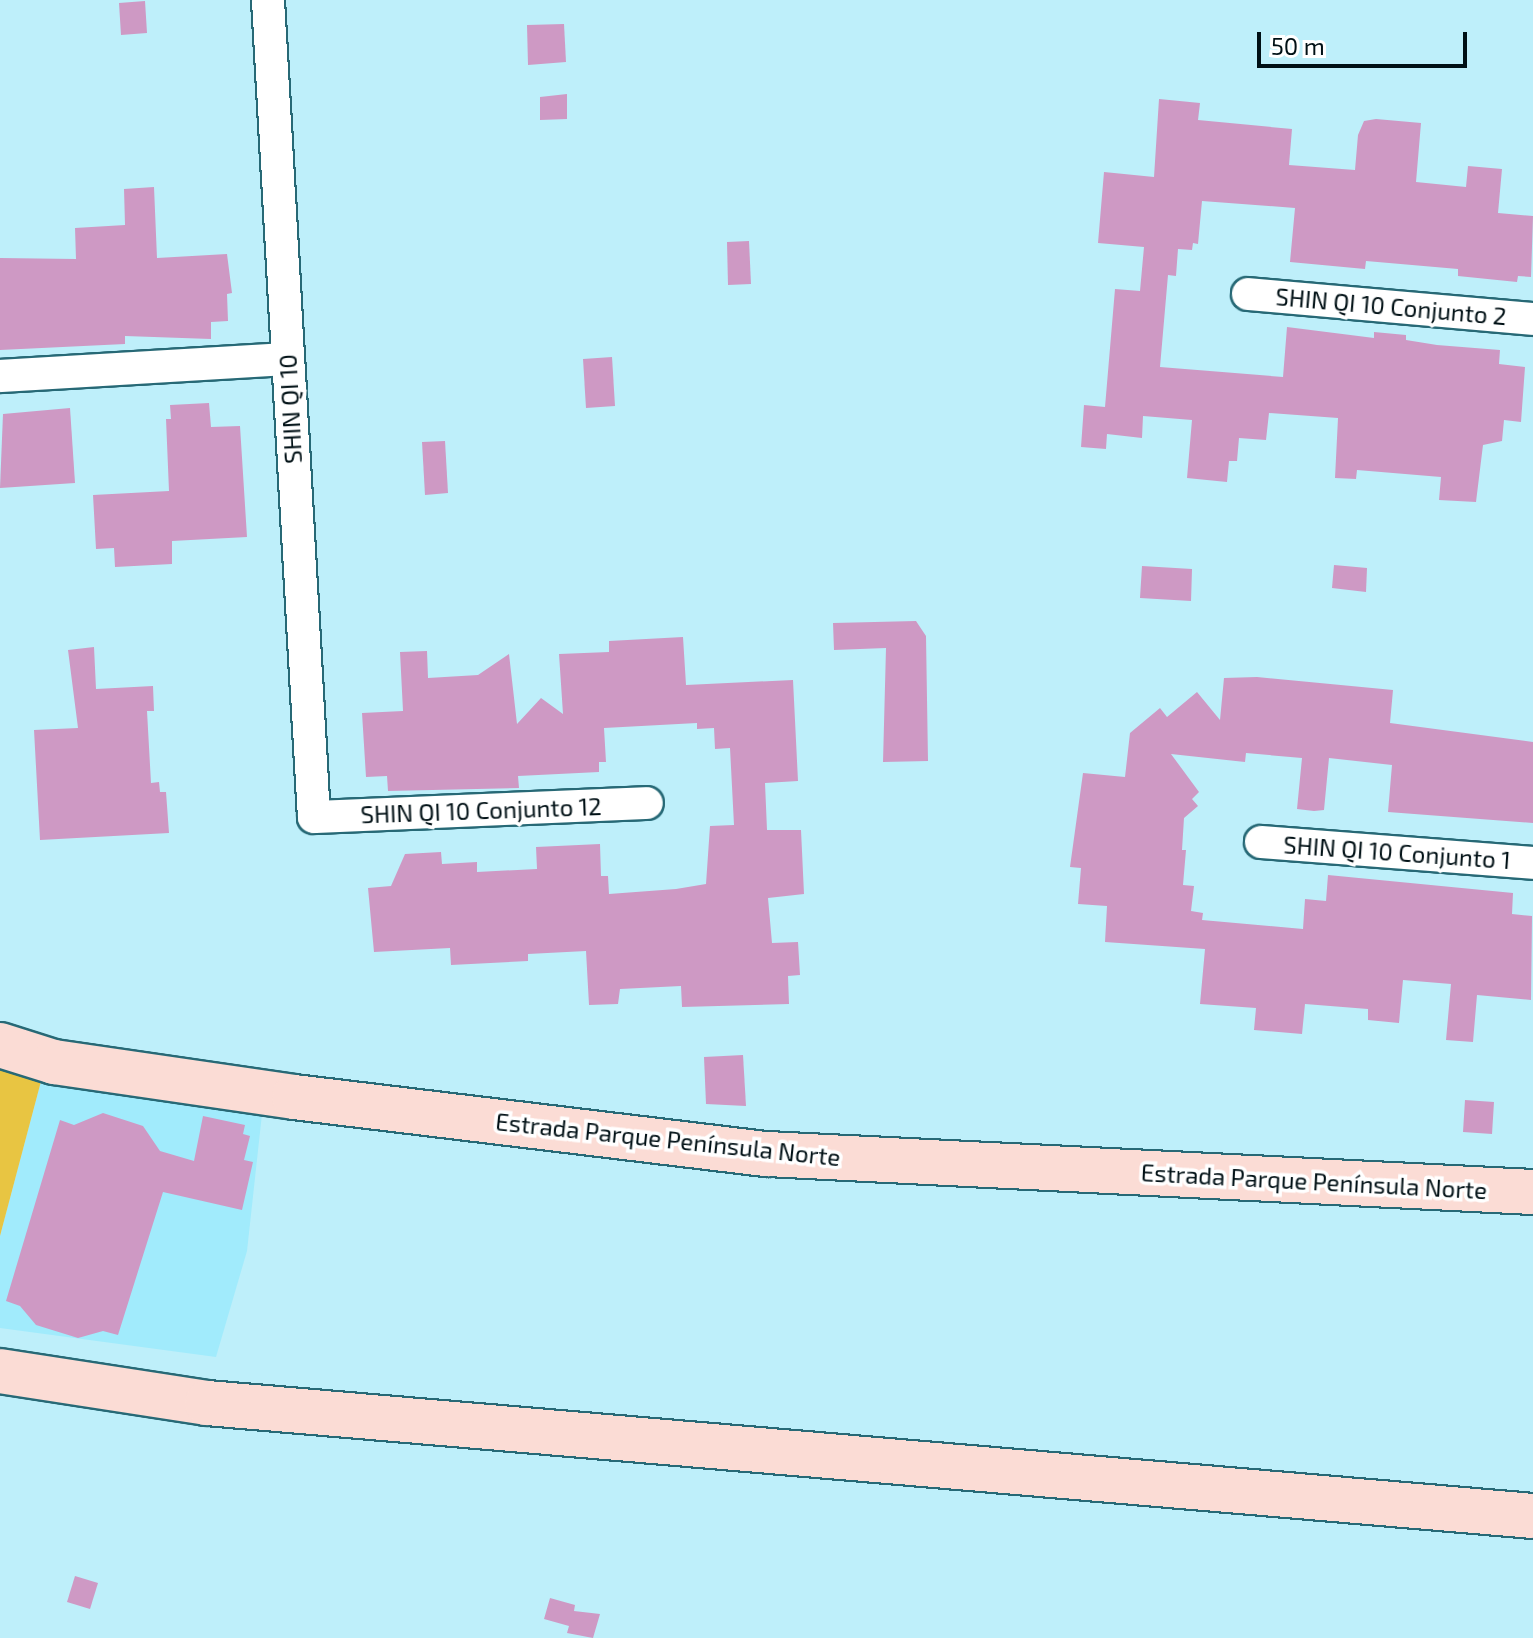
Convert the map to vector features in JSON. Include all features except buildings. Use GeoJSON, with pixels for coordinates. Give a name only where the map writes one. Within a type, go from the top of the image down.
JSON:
{"type":"FeatureCollection","features":[{"type":"Feature","properties":{"kind":"main road","name":"Estrada Parque Península Norte"},"geometry":{"type":"LineString","coordinates":[[0,1045],[54,1062],[314,1100],[767,1154],[1533,1192]]}},
{"type":"Feature","properties":{"kind":"main road"},"geometry":{"type":"LineString","coordinates":[[0,1371],[207,1403],[1533,1516]]}},
{"type":"Feature","properties":{"kind":"street","name":"SHIN QI 10"},"geometry":{"type":"LineString","coordinates":[[268,0],[314,817]]}},
{"type":"Feature","properties":{"kind":"street","name":"SHIN QI 10 Conjunto 2"},"geometry":{"type":"LineString","coordinates":[[1248,294],[1533,319]]}},
{"type":"Feature","properties":{"kind":"street"},"geometry":{"type":"LineString","coordinates":[[0,376],[287,359]]}},
{"type":"Feature","properties":{"kind":"street","name":"SHIN QI 10 Conjunto 12"},"geometry":{"type":"LineString","coordinates":[[314,817],[647,803]]}},
{"type":"Feature","properties":{"kind":"street","name":"SHIN QI 10 Conjunto 1"},"geometry":{"type":"LineString","coordinates":[[1261,842],[1533,863]]}},
{"type":"Feature","properties":{"kind":"shaded area"},"geometry":{"type":"Polygon","coordinates":[[[0,1061],[44,1070],[0,1236],[0,1061]]]}},
{"type":"Feature","properties":{"kind":"shaded area"},"geometry":{"type":"Polygon","coordinates":[[[44,1070],[262,1114],[247,1251],[216,1357],[0,1328],[0,1236],[44,1070]]]}}]}
